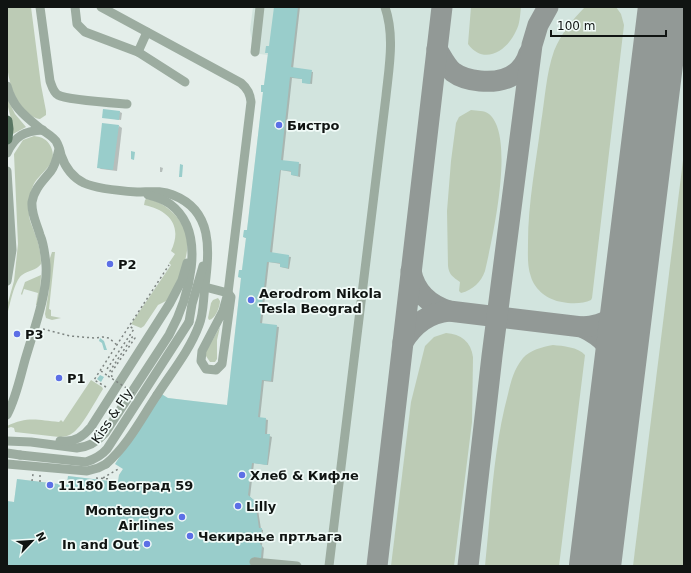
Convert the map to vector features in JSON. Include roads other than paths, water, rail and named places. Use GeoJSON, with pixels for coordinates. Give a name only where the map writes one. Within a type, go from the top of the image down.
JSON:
{"type":"FeatureCollection","features":[{"type":"Feature","properties":{"kind":"main road"},"geometry":{"type":"LineString","coordinates":[[7,120],[7,140]]}},
{"type":"Feature","properties":{"kind":"street"},"geometry":{"type":"LineString","coordinates":[[40,7],[50,81],[54,91],[68,98],[127,104]]}},
{"type":"Feature","properties":{"kind":"street"},"geometry":{"type":"LineString","coordinates":[[75,7],[77,24],[85,32],[138,52],[185,82]]}},
{"type":"Feature","properties":{"kind":"street"},"geometry":{"type":"LineString","coordinates":[[101,7],[241,83],[247,88],[250,94],[251,102],[228,293],[225,308],[200,356],[203,366],[206,369],[213,370],[220,367],[222,364],[231,297],[228,293],[201,286]]}},
{"type":"Feature","properties":{"kind":"street"},"geometry":{"type":"LineString","coordinates":[[255,52],[260,7]]}},
{"type":"Feature","properties":{"kind":"street"},"geometry":{"type":"LineString","coordinates":[[329,566],[386,96],[391,34],[386,7]]}},
{"type":"Feature","properties":{"kind":"street"},"geometry":{"type":"LineString","coordinates":[[138,52],[147,32]]}},
{"type":"Feature","properties":{"kind":"street"},"geometry":{"type":"LineString","coordinates":[[7,86],[19,111],[53,137],[59,147],[64,163],[76,178],[84,183],[110,188],[139,192],[162,192],[173,195],[188,203],[198,213],[207,236],[207,271],[201,286],[196,322],[188,348],[127,442],[115,456],[106,464],[87,471],[8,462]]}},
{"type":"Feature","properties":{"kind":"street"},"geometry":{"type":"LineString","coordinates":[[7,153],[15,140],[22,135],[29,131],[43,130]]}},
{"type":"Feature","properties":{"kind":"street"},"geometry":{"type":"LineString","coordinates":[[7,415],[13,402],[35,326],[43,292],[46,267],[45,251],[35,223],[32,211],[32,202],[38,186],[51,171],[56,161],[59,147]]}},
{"type":"Feature","properties":{"kind":"street"},"geometry":{"type":"LineString","coordinates":[[7,171],[12,250],[7,281]]}},
{"type":"Feature","properties":{"kind":"street"},"geometry":{"type":"LineString","coordinates":[[7,441],[30,447],[75,452],[84,452],[105,444],[114,438],[126,424],[160,370],[177,334],[180,322],[191,272],[191,244],[187,228],[177,211],[161,199],[139,192]]}},
{"type":"Feature","properties":{"kind":"street"},"geometry":{"type":"LineString","coordinates":[[7,441],[17,437],[67,442],[79,438],[87,432],[170,303],[182,280],[191,244]]}},
{"type":"Feature","properties":{"kind":"street","name":"Kiss & Fly"},"geometry":{"type":"LineString","coordinates":[[20,456],[86,462],[95,460],[101,455],[107,449],[189,322],[192,304],[201,286]]}},
{"type":"Feature","properties":{"kind":"street"},"geometry":{"type":"LineString","coordinates":[[7,441],[31,442],[77,448],[85,447],[99,440],[169,335],[184,300]]}},
{"type":"Feature","properties":{"kind":"street"},"geometry":{"type":"LineString","coordinates":[[7,453],[20,456]]}},
{"type":"Feature","properties":{"kind":"street"},"geometry":{"type":"LineString","coordinates":[[8,462],[20,456]]}},
{"type":"Feature","properties":{"kind":"street"},"geometry":{"type":"LineString","coordinates":[[254,562],[297,566]]}},
{"type":"Feature","properties":{"kind":"place","name":"Бистро"},"geometry":{"type":"Point","coordinates":[279,125]}},
{"type":"Feature","properties":{"kind":"place","name":"P2"},"geometry":{"type":"Point","coordinates":[110,264]}},
{"type":"Feature","properties":{"kind":"place","name":"Aerodrom Nikola Tesla Beograd"},"geometry":{"type":"Point","coordinates":[251,300]}},
{"type":"Feature","properties":{"kind":"place","name":"P3"},"geometry":{"type":"Point","coordinates":[17,334]}},
{"type":"Feature","properties":{"kind":"place","name":"P1"},"geometry":{"type":"Point","coordinates":[59,378]}},
{"type":"Feature","properties":{"kind":"place","name":"Хлеб & Кифле"},"geometry":{"type":"Point","coordinates":[242,475]}},
{"type":"Feature","properties":{"kind":"place","name":"11180 Београд 59"},"geometry":{"type":"Point","coordinates":[50,485]}},
{"type":"Feature","properties":{"kind":"place","name":"Lilly"},"geometry":{"type":"Point","coordinates":[238,506]}},
{"type":"Feature","properties":{"kind":"place","name":"Montenegro Airlines"},"geometry":{"type":"Point","coordinates":[182,517]}},
{"type":"Feature","properties":{"kind":"place","name":"Чекирање пртљага"},"geometry":{"type":"Point","coordinates":[190,536]}},
{"type":"Feature","properties":{"kind":"place","name":"In and Out"},"geometry":{"type":"Point","coordinates":[147,544]}}]}
